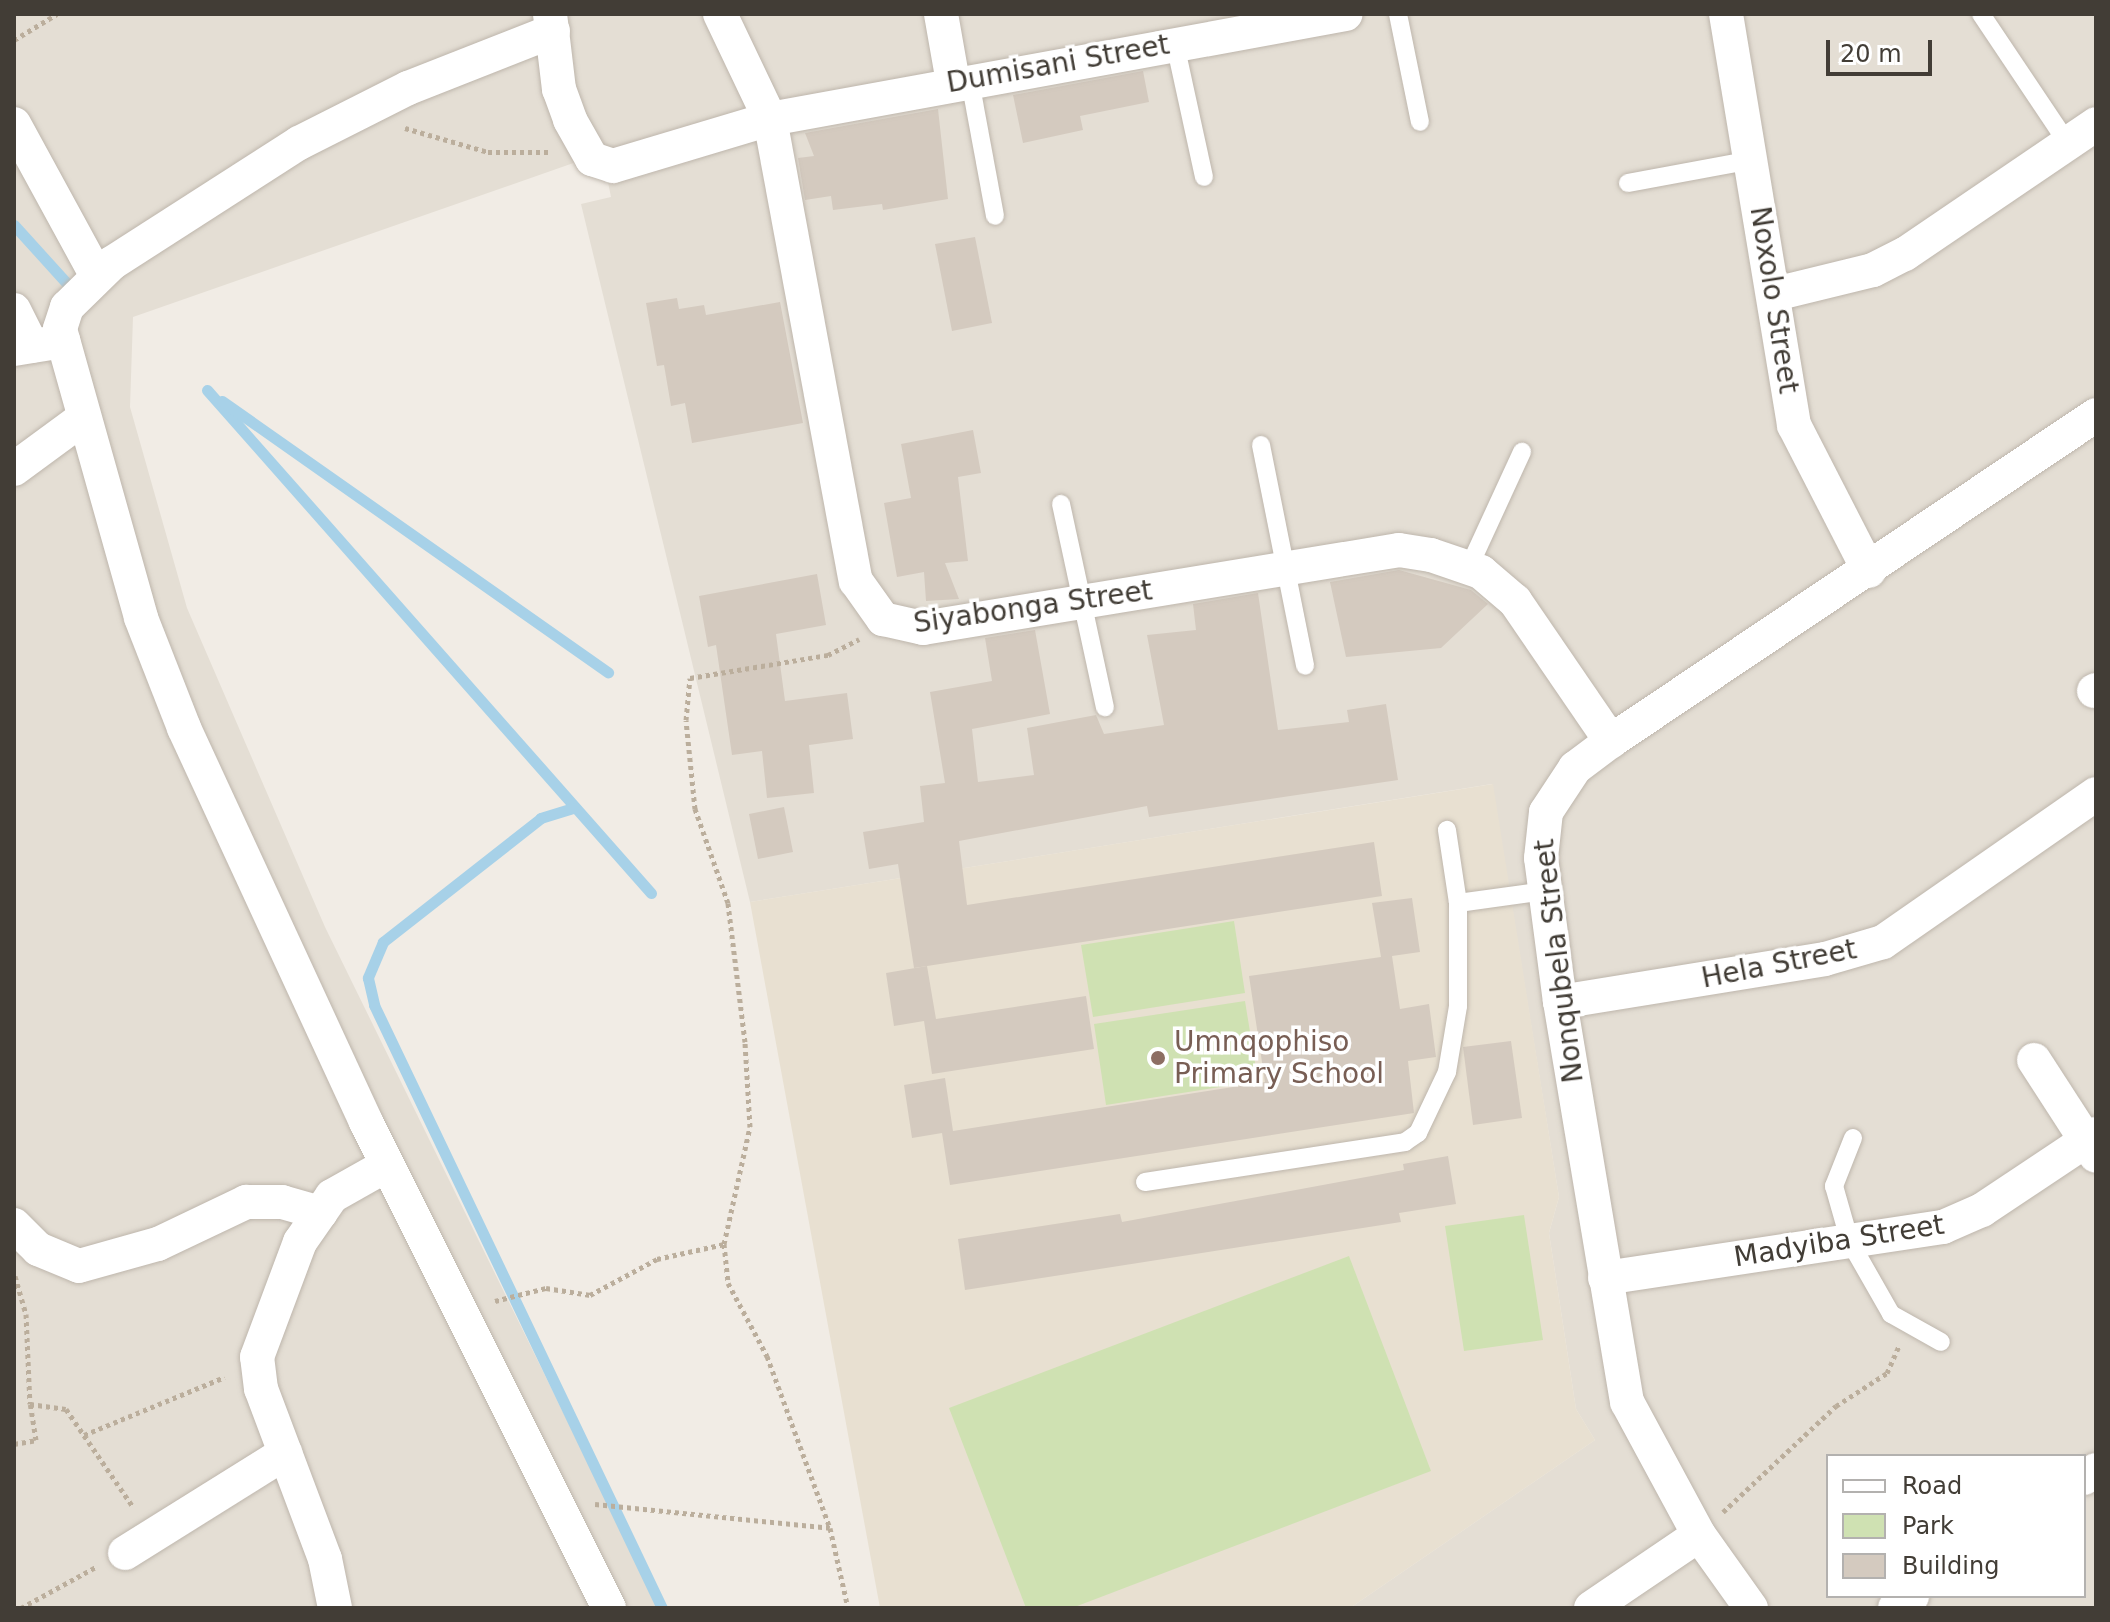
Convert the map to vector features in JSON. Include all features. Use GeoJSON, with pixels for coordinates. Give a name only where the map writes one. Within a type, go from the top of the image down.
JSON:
{"type":"FeatureCollection","features":[{"type":"Feature","properties":{"kind":"street","name":"Siyabonga Street"},"geometry":{"type":"LineString","coordinates":[[720,14],[770,119],[856,581],[883,619],[923,628],[1399,550],[1469,567],[1515,601],[1611,741]]}},
{"type":"Feature","properties":{"kind":"street"},"geometry":{"type":"LineString","coordinates":[[941,14],[961,82]]}},
{"type":"Feature","properties":{"kind":"street","name":"Dumisani Street"},"geometry":{"type":"LineString","coordinates":[[585,147],[598,164],[630,164],[770,119],[1346,14]]}},
{"type":"Feature","properties":{"kind":"street","name":"Noxolo Street"},"geometry":{"type":"LineString","coordinates":[[1726,14],[1775,294],[1794,425],[1869,571]]}},
{"type":"Feature","properties":{"kind":"street"},"geometry":{"type":"LineString","coordinates":[[37,345],[97,276],[139,241],[353,116],[552,22],[559,89],[585,147]]}},
{"type":"Feature","properties":{"kind":"street"},"geometry":{"type":"LineString","coordinates":[[14,124],[97,276]]}},
{"type":"Feature","properties":{"kind":"street"},"geometry":{"type":"LineString","coordinates":[[1775,294],[1873,270],[1905,254],[2096,124]]}},
{"type":"Feature","properties":{"kind":"street"},"geometry":{"type":"LineString","coordinates":[[14,310],[82,419],[141,618],[184,728],[387,1165],[558,1500],[609,1608]]}},
{"type":"Feature","properties":{"kind":"street","name":"Nonqubela Street"},"geometry":{"type":"LineString","coordinates":[[1751,1608],[1699,1535],[1627,1402],[1560,1002],[1546,891],[1546,812],[1575,768],[1611,741],[1869,571],[2096,415]]}},
{"type":"Feature","properties":{"kind":"street"},"geometry":{"type":"LineString","coordinates":[[14,469],[82,419]]}},
{"type":"Feature","properties":{"kind":"street","name":"Hela Street"},"geometry":{"type":"LineString","coordinates":[[1560,1002],[1825,959],[1883,942],[2096,794]]}},
{"type":"Feature","properties":{"kind":"street"},"geometry":{"type":"LineString","coordinates":[[2034,1060],[2093,1144]]}},
{"type":"Feature","properties":{"kind":"street","name":"Madyiba Street"},"geometry":{"type":"LineString","coordinates":[[1605,1278],[1850,1242],[1961,1220],[2093,1144]]}},
{"type":"Feature","properties":{"kind":"street"},"geometry":{"type":"LineString","coordinates":[[335,1608],[325,1559],[257,1369],[282,1279],[320,1213],[332,1196],[387,1165]]}},
{"type":"Feature","properties":{"kind":"street"},"geometry":{"type":"LineString","coordinates":[[14,1225],[38,1249],[79,1266],[158,1244],[246,1202],[282,1202],[320,1213]]}},
{"type":"Feature","properties":{"kind":"street"},"geometry":{"type":"LineString","coordinates":[[138,1544],[285,1453]]}},
{"type":"Feature","properties":{"kind":"street"},"geometry":{"type":"LineString","coordinates":[[1591,1608],[1699,1535]]}},
{"type":"Feature","properties":{"kind":"lane"},"geometry":{"type":"LineString","coordinates":[[1398,14],[1420,122]]}},
{"type":"Feature","properties":{"kind":"lane"},"geometry":{"type":"LineString","coordinates":[[1981,14],[2068,144]]}},
{"type":"Feature","properties":{"kind":"lane"},"geometry":{"type":"LineString","coordinates":[[1175,44],[1204,177]]}},
{"type":"Feature","properties":{"kind":"lane"},"geometry":{"type":"LineString","coordinates":[[961,82],[995,216]]}},
{"type":"Feature","properties":{"kind":"lane"},"geometry":{"type":"LineString","coordinates":[[1628,183],[1752,160]]}},
{"type":"Feature","properties":{"kind":"lane"},"geometry":{"type":"LineString","coordinates":[[1261,445],[1288,568],[1305,666]]}},
{"type":"Feature","properties":{"kind":"lane"},"geometry":{"type":"LineString","coordinates":[[1469,567],[1522,452]]}},
{"type":"Feature","properties":{"kind":"lane"},"geometry":{"type":"LineString","coordinates":[[1061,504],[1105,707]]}},
{"type":"Feature","properties":{"kind":"lane"},"geometry":{"type":"LineString","coordinates":[[1145,1182],[1405,1142],[1418,1133],[1438,1098],[1452,1047],[1458,903],[1447,830]]}},
{"type":"Feature","properties":{"kind":"lane"},"geometry":{"type":"LineString","coordinates":[[1458,903],[1546,891]]}},
{"type":"Feature","properties":{"kind":"lane"},"geometry":{"type":"LineString","coordinates":[[1853,1138],[1834,1186],[1850,1242],[1873,1291],[1907,1328],[1941,1342]]}},
{"type":"Feature","properties":{"kind":"path"},"geometry":{"type":"LineString","coordinates":[[14,40],[57,14]]}},
{"type":"Feature","properties":{"kind":"path"},"geometry":{"type":"LineString","coordinates":[[353,116],[488,152],[585,147]]}},
{"type":"Feature","properties":{"kind":"path"},"geometry":{"type":"LineString","coordinates":[[848,1608],[830,1528],[767,1356],[728,1283],[724,1244],[750,1127],[745,1042],[728,903],[695,809],[686,720],[690,678],[828,655],[883,619]]}},
{"type":"Feature","properties":{"kind":"path"},"geometry":{"type":"LineString","coordinates":[[468,1327],[495,1301],[546,1288],[590,1295],[657,1259],[724,1244]]}},
{"type":"Feature","properties":{"kind":"path"},"geometry":{"type":"LineString","coordinates":[[14,1272],[26,1314],[30,1404],[36,1440],[14,1444]]}},
{"type":"Feature","properties":{"kind":"path"},"geometry":{"type":"LineString","coordinates":[[1699,1535],[1836,1406],[1887,1373],[1907,1328]]}},
{"type":"Feature","properties":{"kind":"path"},"geometry":{"type":"LineString","coordinates":[[84,1435],[257,1369]]}},
{"type":"Feature","properties":{"kind":"path"},"geometry":{"type":"LineString","coordinates":[[21,1608],[138,1544],[84,1435],[66,1409],[30,1404]]}},
{"type":"Feature","properties":{"kind":"path"},"geometry":{"type":"LineString","coordinates":[[558,1500],[830,1528]]}},
{"type":"Feature","properties":{"kind":"shaded area"},"geometry":{"type":"Polygon","coordinates":[[[14,14],[2096,14],[2096,1608],[1350,1608],[1595,1440],[1576,1409],[1549,1233],[1559,1197],[1492,784],[750,902],[581,204],[611,197],[605,167],[582,160],[133,317],[130,407],[187,608],[325,927],[659,1608],[14,1608],[14,14]]]}},
{"type":"Feature","properties":{"kind":"shaded area","name":"Umnqophiso Primary School"},"geometry":{"type":"Polygon","coordinates":[[[1493,784],[1559,1197],[1549,1233],[1576,1409],[1595,1440],[1350,1608],[880,1608],[750,902],[1493,784]]]}},
{"type":"Feature","properties":{"kind":"green space"},"geometry":{"type":"Polygon","coordinates":[[[1234,921],[1245,993],[1093,1017],[1081,945],[1234,921]]]}},
{"type":"Feature","properties":{"kind":"green space"},"geometry":{"type":"Polygon","coordinates":[[[1245,1001],[1258,1081],[1106,1105],[1094,1024],[1245,1001]]]}},
{"type":"Feature","properties":{"kind":"green space"},"geometry":{"type":"Polygon","coordinates":[[[1524,1215],[1543,1340],[1464,1351],[1445,1226],[1524,1215]]]}},
{"type":"Feature","properties":{"kind":"green space"},"geometry":{"type":"Polygon","coordinates":[[[1349,1256],[1431,1471],[1072,1608],[1026,1608],[949,1408],[1349,1256]]]}},
{"type":"Feature","properties":{"kind":"building"},"geometry":{"type":"Polygon","coordinates":[[[1143,71],[1149,102],[1080,116],[1083,130],[1023,143],[1013,95],[1143,71]]]}},
{"type":"Feature","properties":{"kind":"building"},"geometry":{"type":"Polygon","coordinates":[[[938,109],[948,199],[883,210],[882,204],[833,210],[831,196],[805,200],[798,158],[814,156],[805,133],[938,109]]]}},
{"type":"Feature","properties":{"kind":"building"},"geometry":{"type":"Polygon","coordinates":[[[975,237],[992,323],[952,331],[935,244],[975,237]]]}},
{"type":"Feature","properties":{"kind":"building"},"geometry":{"type":"Polygon","coordinates":[[[677,298],[679,309],[704,305],[706,315],[780,302],[803,423],[692,443],[685,403],[671,406],[664,365],[657,366],[646,303],[677,298]]]}},
{"type":"Feature","properties":{"kind":"building"},"geometry":{"type":"Polygon","coordinates":[[[973,430],[981,473],[958,477],[968,561],[945,563],[959,599],[926,601],[924,572],[897,577],[884,503],[911,498],[901,444],[973,430]]]}},
{"type":"Feature","properties":{"kind":"building"},"geometry":{"type":"Polygon","coordinates":[[[1399,570],[1471,590],[1488,604],[1441,648],[1346,657],[1330,582],[1399,570]]]}},
{"type":"Feature","properties":{"kind":"building"},"geometry":{"type":"Polygon","coordinates":[[[817,574],[826,625],[776,634],[785,701],[847,693],[853,739],[809,745],[814,793],[767,798],[762,751],[732,755],[716,645],[708,647],[699,596],[817,574]]]}},
{"type":"Feature","properties":{"kind":"building"},"geometry":{"type":"Polygon","coordinates":[[[1258,593],[1278,730],[1349,722],[1347,710],[1386,704],[1398,780],[1149,817],[1147,806],[959,841],[967,905],[1374,842],[1382,896],[914,968],[898,864],[869,869],[863,832],[924,822],[920,786],[945,783],[930,692],[992,681],[985,638],[1035,630],[1050,714],[972,729],[978,782],[1034,775],[1027,728],[1096,715],[1104,734],[1164,725],[1147,635],[1196,630],[1193,604],[1258,593]]]}},
{"type":"Feature","properties":{"kind":"building"},"geometry":{"type":"Polygon","coordinates":[[[784,807],[793,852],[758,859],[749,814],[784,807]]]}},
{"type":"Feature","properties":{"kind":"building"},"geometry":{"type":"Polygon","coordinates":[[[1412,898],[1420,952],[1392,956],[1400,1009],[1429,1004],[1436,1057],[1408,1061],[1414,1113],[950,1185],[942,1133],[912,1138],[904,1085],[945,1078],[953,1131],[1265,1082],[1249,976],[1381,957],[1372,903],[1412,898]]]}},
{"type":"Feature","properties":{"kind":"building"},"geometry":{"type":"Polygon","coordinates":[[[927,966],[936,1019],[1086,996],[1094,1049],[932,1074],[924,1021],[894,1026],[886,973],[927,966]]]}},
{"type":"Feature","properties":{"kind":"building"},"geometry":{"type":"Polygon","coordinates":[[[1511,1041],[1522,1118],[1473,1125],[1463,1047],[1511,1041]]]}},
{"type":"Feature","properties":{"kind":"building"},"geometry":{"type":"Polygon","coordinates":[[[1448,1156],[1456,1204],[1399,1213],[1401,1222],[965,1290],[958,1239],[1120,1214],[1122,1222],[1404,1170],[1403,1164],[1448,1156]]]}},
{"type":"Feature","properties":{"kind":"waterway"},"geometry":{"type":"LineString","coordinates":[[14,225],[73,290]]}},
{"type":"Feature","properties":{"kind":"waterway"},"geometry":{"type":"LineString","coordinates":[[207,390],[651,893]]}},
{"type":"Feature","properties":{"kind":"waterway"},"geometry":{"type":"LineString","coordinates":[[222,401],[608,672]]}},
{"type":"Feature","properties":{"kind":"waterway"},"geometry":{"type":"LineString","coordinates":[[573,808],[541,818],[383,942],[368,978],[374,1005],[662,1608]]}},
{"type":"Feature","properties":{"kind":"place","name":"Umnqophiso Primary School"},"geometry":{"type":"Point","coordinates":[1158,1058]}}]}
